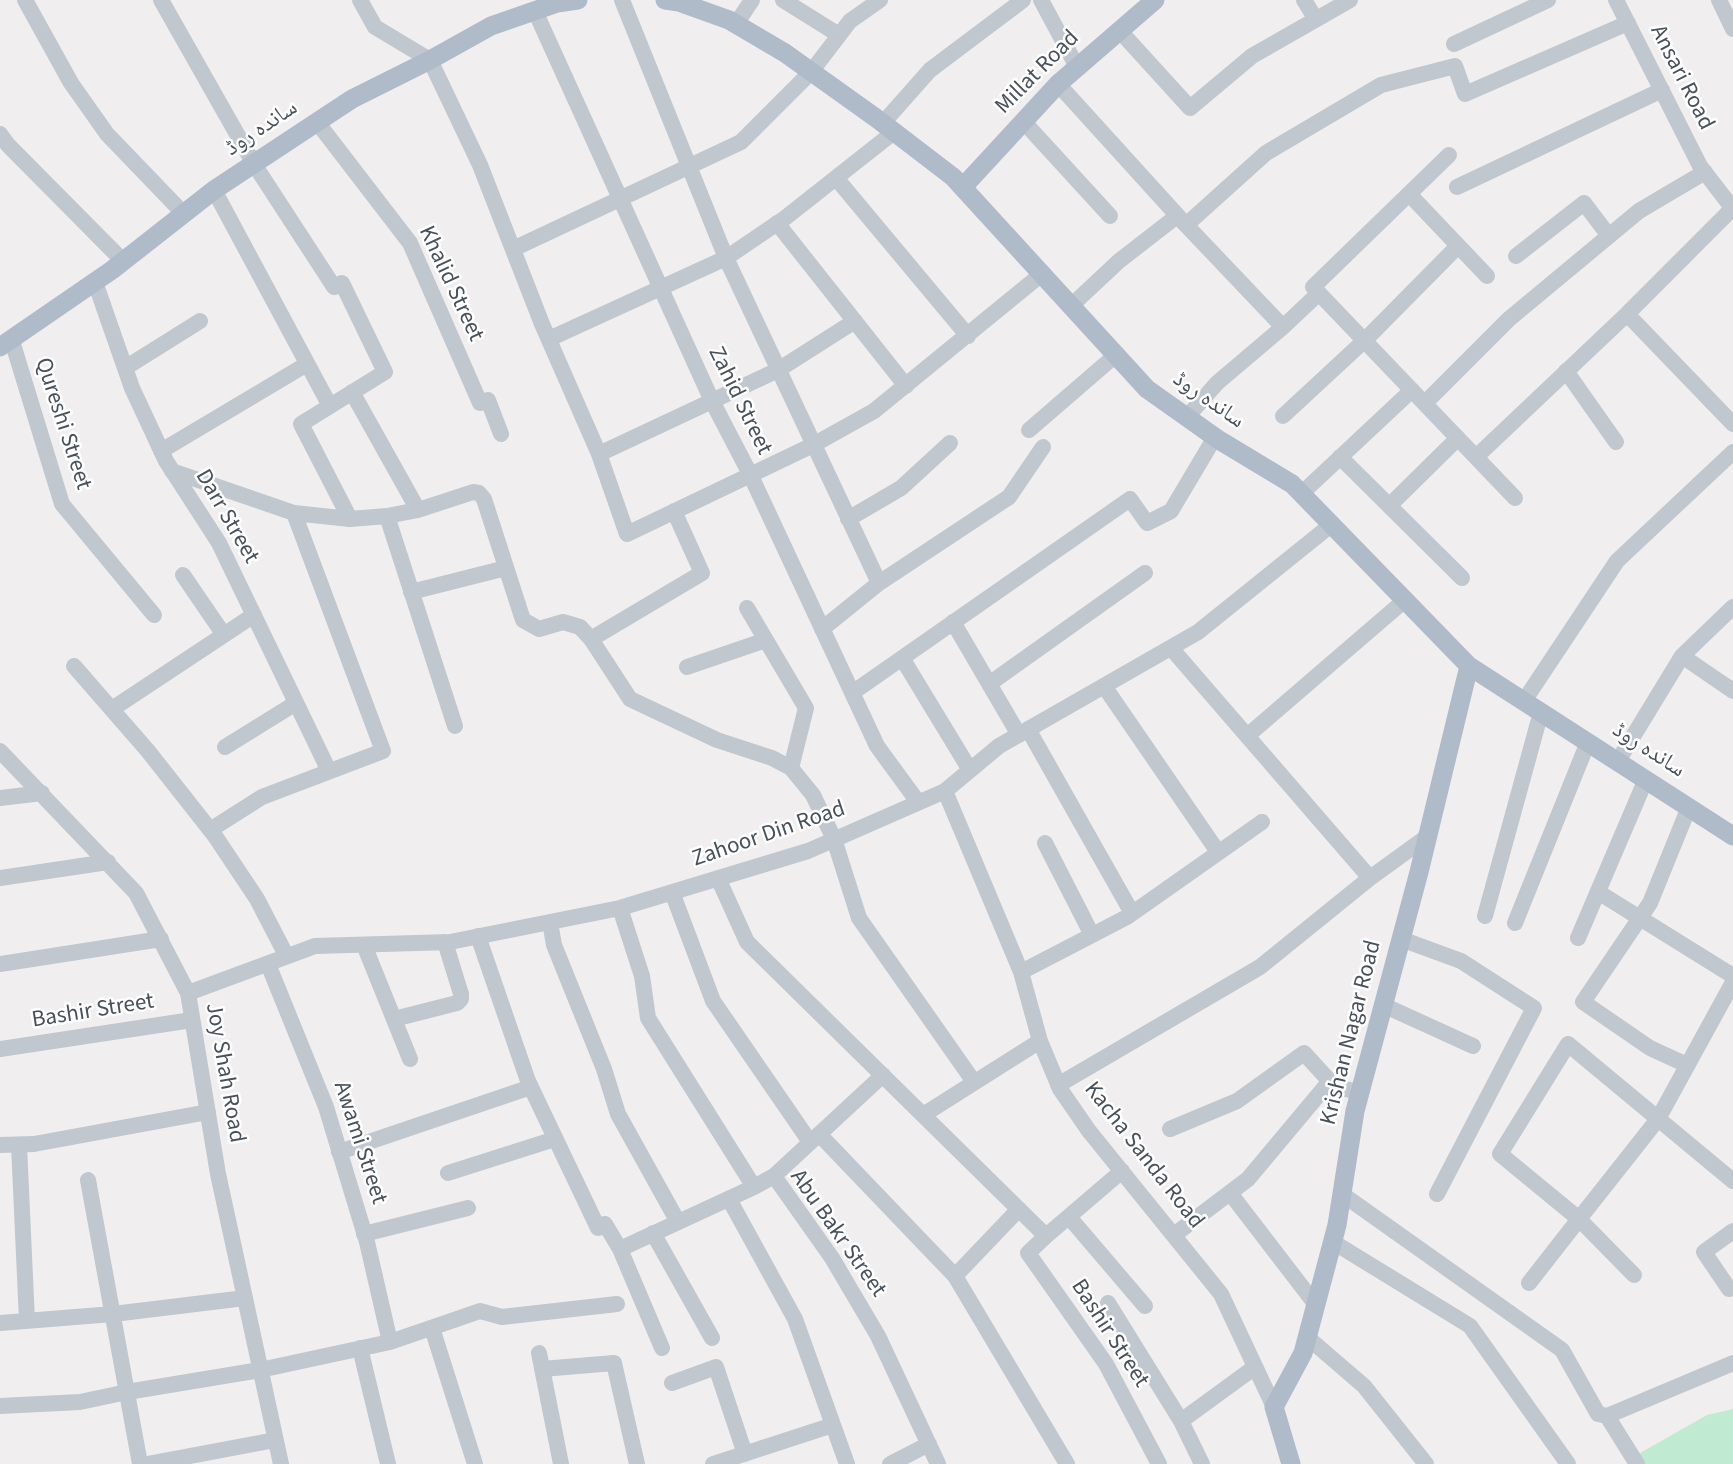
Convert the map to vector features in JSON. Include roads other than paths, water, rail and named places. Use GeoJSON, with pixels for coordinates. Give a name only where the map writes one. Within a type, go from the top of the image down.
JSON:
{"type":"FeatureCollection","features":[{"type":"Feature","properties":{"kind":"main road","name":"ساندہ روڈ"},"geometry":{"type":"LineString","coordinates":[[6,344],[95,282],[214,190],[352,99],[491,26],[578,0]]}},
{"type":"Feature","properties":{"kind":"main road","name":"ساندہ روڈ"},"geometry":{"type":"LineString","coordinates":[[674,1],[736,24],[811,72],[888,127],[963,187],[1147,389],[1215,437],[1292,484],[1469,666],[1733,836]]}},
{"type":"Feature","properties":{"kind":"main road","name":"Millat Road"},"geometry":{"type":"LineString","coordinates":[[963,187],[1058,83],[1119,30],[1143,4]]}},
{"type":"Feature","properties":{"kind":"main road","name":"Krishan Nagar Road"},"geometry":{"type":"LineString","coordinates":[[1274,1407],[1303,1353],[1333,1242],[1354,1111],[1428,836],[1469,666]]}},
{"type":"Feature","properties":{"kind":"main road","name":"Kacha Sanda Road"},"geometry":{"type":"LineString","coordinates":[[1274,1407],[1291,1464]]}},
{"type":"Feature","properties":{"kind":"street"},"geometry":{"type":"LineString","coordinates":[[25,0],[71,83],[107,134],[184,214]]}},
{"type":"Feature","properties":{"kind":"street"},"geometry":{"type":"LineString","coordinates":[[161,0],[254,164],[334,287],[342,283],[385,372],[301,424],[350,519]]}},
{"type":"Feature","properties":{"kind":"street"},"geometry":{"type":"LineString","coordinates":[[360,0],[375,27],[430,60],[480,165],[549,339],[599,454],[627,534],[813,445],[874,411],[1043,273]]}},
{"type":"Feature","properties":{"kind":"street"},"geometry":{"type":"LineString","coordinates":[[622,0],[726,258],[879,583]]}},
{"type":"Feature","properties":{"kind":"street"},"geometry":{"type":"LineString","coordinates":[[736,24],[752,0]]}},
{"type":"Feature","properties":{"kind":"street"},"geometry":{"type":"LineString","coordinates":[[783,0],[839,35]]}},
{"type":"Feature","properties":{"kind":"street"},"geometry":{"type":"LineString","coordinates":[[513,249],[741,142],[811,72],[850,21],[880,0]]}},
{"type":"Feature","properties":{"kind":"street"},"geometry":{"type":"LineString","coordinates":[[549,339],[726,258],[777,223],[836,178],[888,127],[930,69],[1023,0]]}},
{"type":"Feature","properties":{"kind":"street"},"geometry":{"type":"LineString","coordinates":[[1041,0],[1077,67]]}},
{"type":"Feature","properties":{"kind":"street"},"geometry":{"type":"LineString","coordinates":[[1304,0],[1315,18]]}},
{"type":"Feature","properties":{"kind":"street"},"geometry":{"type":"LineString","coordinates":[[1119,30],[1190,108],[1252,56],[1350,0]]}},
{"type":"Feature","properties":{"kind":"street"},"geometry":{"type":"LineString","coordinates":[[1454,44],[1548,0]]}},
{"type":"Feature","properties":{"kind":"street","name":"Ansari Road"},"geometry":{"type":"LineString","coordinates":[[1616,0],[1705,172],[1733,208]]}},
{"type":"Feature","properties":{"kind":"street"},"geometry":{"type":"LineString","coordinates":[[1718,0],[1733,29]]}},
{"type":"Feature","properties":{"kind":"street","name":"Zahid Street"},"geometry":{"type":"LineString","coordinates":[[535,11],[712,401],[750,474],[877,746],[918,802]]}},
{"type":"Feature","properties":{"kind":"street"},"geometry":{"type":"LineString","coordinates":[[1072,305],[1119,261],[1182,220],[1266,153],[1381,85],[1455,66],[1465,94],[1628,23]]}},
{"type":"Feature","properties":{"kind":"street"},"geometry":{"type":"LineString","coordinates":[[1058,83],[1283,327]]}},
{"type":"Feature","properties":{"kind":"street"},"geometry":{"type":"LineString","coordinates":[[1457,187],[1662,90]]}},
{"type":"Feature","properties":{"kind":"street","name":"Khalid Street"},"geometry":{"type":"LineString","coordinates":[[317,121],[410,243],[480,403],[488,400],[501,433]]}},
{"type":"Feature","properties":{"kind":"street"},"geometry":{"type":"LineString","coordinates":[[1023,121],[1110,215]]}},
{"type":"Feature","properties":{"kind":"street"},"geometry":{"type":"LineString","coordinates":[[0,134],[123,261]]}},
{"type":"Feature","properties":{"kind":"street"},"geometry":{"type":"LineString","coordinates":[[1448,155],[1313,287],[1515,498]]}},
{"type":"Feature","properties":{"kind":"street"},"geometry":{"type":"LineString","coordinates":[[1425,403],[1509,319],[1639,211],[1705,172]]}},
{"type":"Feature","properties":{"kind":"street"},"geometry":{"type":"LineString","coordinates":[[836,178],[968,336]]}},
{"type":"Feature","properties":{"kind":"street"},"geometry":{"type":"LineString","coordinates":[[214,190],[330,406]]}},
{"type":"Feature","properties":{"kind":"street"},"geometry":{"type":"LineString","coordinates":[[1409,194],[1487,276]]}},
{"type":"Feature","properties":{"kind":"street"},"geometry":{"type":"LineString","coordinates":[[1516,257],[1584,203],[1609,236]]}},
{"type":"Feature","properties":{"kind":"street"},"geometry":{"type":"LineString","coordinates":[[1476,457],[1627,314],[1733,208]]}},
{"type":"Feature","properties":{"kind":"street"},"geometry":{"type":"LineString","coordinates":[[777,223],[906,386]]}},
{"type":"Feature","properties":{"kind":"street"},"geometry":{"type":"LineString","coordinates":[[1283,416],[1365,340],[1458,246]]}},
{"type":"Feature","properties":{"kind":"street","name":"Darr Street"},"geometry":{"type":"LineString","coordinates":[[95,282],[125,368],[161,451],[219,543],[329,771]]}},
{"type":"Feature","properties":{"kind":"street"},"geometry":{"type":"LineString","coordinates":[[1187,417],[1217,383],[1319,293]]}},
{"type":"Feature","properties":{"kind":"street"},"geometry":{"type":"LineString","coordinates":[[1627,314],[1733,424]]}},
{"type":"Feature","properties":{"kind":"street"},"geometry":{"type":"LineString","coordinates":[[125,368],[200,321]]}},
{"type":"Feature","properties":{"kind":"street"},"geometry":{"type":"LineString","coordinates":[[599,454],[778,370],[855,321]]}},
{"type":"Feature","properties":{"kind":"street","name":"Qureshi Street"},"geometry":{"type":"LineString","coordinates":[[6,344],[62,505],[154,615]]}},
{"type":"Feature","properties":{"kind":"street"},"geometry":{"type":"LineString","coordinates":[[1029,430],[1117,354]]}},
{"type":"Feature","properties":{"kind":"street"},"geometry":{"type":"LineString","coordinates":[[161,451],[307,364]]}},
{"type":"Feature","properties":{"kind":"street"},"geometry":{"type":"LineString","coordinates":[[1566,371],[1616,442]]}},
{"type":"Feature","properties":{"kind":"street"},"geometry":{"type":"LineString","coordinates":[[1301,494],[1412,390]]}},
{"type":"Feature","properties":{"kind":"street"},"geometry":{"type":"LineString","coordinates":[[352,392],[418,510]]}},
{"type":"Feature","properties":{"kind":"street"},"geometry":{"type":"LineString","coordinates":[[852,693],[1130,499],[1147,523],[1171,511],[1215,437]]}},
{"type":"Feature","properties":{"kind":"street"},"geometry":{"type":"LineString","coordinates":[[1389,506],[1458,438]]}},
{"type":"Feature","properties":{"kind":"street"},"geometry":{"type":"LineString","coordinates":[[848,519],[901,488],[950,443]]}},
{"type":"Feature","properties":{"kind":"street"},"geometry":{"type":"LineString","coordinates":[[822,629],[879,583],[1009,497],[1044,447]]}},
{"type":"Feature","properties":{"kind":"street"},"geometry":{"type":"LineString","coordinates":[[1524,701],[1617,561],[1733,452]]}},
{"type":"Feature","properties":{"kind":"street"},"geometry":{"type":"LineString","coordinates":[[1340,457],[1462,578]]}},
{"type":"Feature","properties":{"kind":"street"},"geometry":{"type":"LineString","coordinates":[[173,471],[294,513],[350,519],[418,510],[473,492],[479,493],[485,499],[523,621],[539,629],[563,622],[580,627],[592,639],[630,699],[717,740],[772,758],[791,768],[813,795],[834,839],[859,918],[974,1082]]}},
{"type":"Feature","properties":{"kind":"street"},"geometry":{"type":"LineString","coordinates":[[592,639],[702,573],[674,511]]}},
{"type":"Feature","properties":{"kind":"street"},"geometry":{"type":"LineString","coordinates":[[210,830],[262,797],[383,751],[294,513]]}},
{"type":"Feature","properties":{"kind":"street"},"geometry":{"type":"LineString","coordinates":[[387,516],[455,726]]}},
{"type":"Feature","properties":{"kind":"street","name":"Zahoor Din Road"},"geometry":{"type":"LineString","coordinates":[[188,993],[315,946],[445,942],[551,922],[620,908],[808,851],[945,791],[999,746],[1198,632],[1331,525]]}},
{"type":"Feature","properties":{"kind":"street"},"geometry":{"type":"LineString","coordinates":[[411,592],[506,568]]}},
{"type":"Feature","properties":{"kind":"street"},"geometry":{"type":"LineString","coordinates":[[989,684],[1145,573]]}},
{"type":"Feature","properties":{"kind":"street"},"geometry":{"type":"LineString","coordinates":[[183,575],[224,635]]}},
{"type":"Feature","properties":{"kind":"street"},"geometry":{"type":"LineString","coordinates":[[1247,736],[1405,600]]}},
{"type":"Feature","properties":{"kind":"street"},"geometry":{"type":"LineString","coordinates":[[1618,761],[1682,656],[1733,607]]}},
{"type":"Feature","properties":{"kind":"street"},"geometry":{"type":"LineString","coordinates":[[747,608],[806,708],[791,768]]}},
{"type":"Feature","properties":{"kind":"street"},"geometry":{"type":"LineString","coordinates":[[112,709],[254,615]]}},
{"type":"Feature","properties":{"kind":"street"},"geometry":{"type":"LineString","coordinates":[[953,622],[989,684],[1024,732],[1132,913]]}},
{"type":"Feature","properties":{"kind":"street"},"geometry":{"type":"LineString","coordinates":[[687,667],[765,640]]}},
{"type":"Feature","properties":{"kind":"street"},"geometry":{"type":"LineString","coordinates":[[1171,648],[1370,878]]}},
{"type":"Feature","properties":{"kind":"street"},"geometry":{"type":"LineString","coordinates":[[1682,656],[1733,691]]}},
{"type":"Feature","properties":{"kind":"street"},"geometry":{"type":"LineString","coordinates":[[902,658],[970,770]]}},
{"type":"Feature","properties":{"kind":"street"},"geometry":{"type":"LineString","coordinates":[[74,666],[148,751],[210,830],[257,899],[286,955]]}},
{"type":"Feature","properties":{"kind":"street"},"geometry":{"type":"LineString","coordinates":[[1104,686],[1218,852]]}},
{"type":"Feature","properties":{"kind":"street"},"geometry":{"type":"LineString","coordinates":[[225,747],[296,703]]}},
{"type":"Feature","properties":{"kind":"street"},"geometry":{"type":"LineString","coordinates":[[1485,916],[1541,712]]}},
{"type":"Feature","properties":{"kind":"street"},"geometry":{"type":"LineString","coordinates":[[1515,923],[1588,742]]}},
{"type":"Feature","properties":{"kind":"street","name":"Joy Shah Road"},"geometry":{"type":"LineString","coordinates":[[0,751],[136,893],[188,993],[218,1174],[281,1464]]}},
{"type":"Feature","properties":{"kind":"street"},"geometry":{"type":"LineString","coordinates":[[1578,938],[1646,779]]}},
{"type":"Feature","properties":{"kind":"street","name":"Kacha Sanda Road"},"geometry":{"type":"LineString","coordinates":[[945,791],[1021,972],[1040,1041],[1058,1085],[1089,1131],[1221,1294],[1274,1407]]}},
{"type":"Feature","properties":{"kind":"street"},"geometry":{"type":"LineString","coordinates":[[0,799],[42,793]]}},
{"type":"Feature","properties":{"kind":"street"},"geometry":{"type":"LineString","coordinates":[[1687,1065],[1650,1048],[1583,1002],[1650,903],[1689,807]]}},
{"type":"Feature","properties":{"kind":"street"},"geometry":{"type":"LineString","coordinates":[[1021,972],[1132,913],[1262,822]]}},
{"type":"Feature","properties":{"kind":"street"},"geometry":{"type":"LineString","coordinates":[[1058,1085],[1260,967],[1370,878],[1428,836]]}},
{"type":"Feature","properties":{"kind":"street"},"geometry":{"type":"LineString","coordinates":[[1045,843],[1093,935]]}},
{"type":"Feature","properties":{"kind":"street"},"geometry":{"type":"LineString","coordinates":[[0,878],[107,862]]}},
{"type":"Feature","properties":{"kind":"street"},"geometry":{"type":"LineString","coordinates":[[718,878],[747,942],[1046,1236],[1122,1171]]}},
{"type":"Feature","properties":{"kind":"street"},"geometry":{"type":"LineString","coordinates":[[672,892],[713,1001],[815,1138],[955,1276],[1067,1464]]}},
{"type":"Feature","properties":{"kind":"street"},"geometry":{"type":"LineString","coordinates":[[1598,892],[1733,976]]}},
{"type":"Feature","properties":{"kind":"street","name":"Abu Bakr Street"},"geometry":{"type":"LineString","coordinates":[[620,908],[642,976],[648,1018],[754,1187],[774,1176],[832,1258],[878,1336],[938,1464]]}},
{"type":"Feature","properties":{"kind":"street"},"geometry":{"type":"LineString","coordinates":[[551,922],[554,945],[604,1069],[618,1114],[678,1222]]}},
{"type":"Feature","properties":{"kind":"street"},"geometry":{"type":"LineString","coordinates":[[478,936],[531,1087],[598,1228],[605,1224],[620,1249],[662,1348]]}},
{"type":"Feature","properties":{"kind":"street"},"geometry":{"type":"LineString","coordinates":[[0,964],[161,939]]}},
{"type":"Feature","properties":{"kind":"street"},"geometry":{"type":"LineString","coordinates":[[1401,939],[1461,961],[1534,1008],[1437,1194]]}},
{"type":"Feature","properties":{"kind":"street"},"geometry":{"type":"LineString","coordinates":[[394,1019],[457,1003],[460,999],[461,994],[445,942]]}},
{"type":"Feature","properties":{"kind":"street"},"geometry":{"type":"LineString","coordinates":[[364,945],[410,1059]]}},
{"type":"Feature","properties":{"kind":"street","name":"Awami Street"},"geometry":{"type":"LineString","coordinates":[[268,964],[326,1107],[364,1234],[390,1342]]}},
{"type":"Feature","properties":{"kind":"street"},"geometry":{"type":"LineString","coordinates":[[1530,1283],[1658,1119],[1733,982]]}},
{"type":"Feature","properties":{"kind":"street"},"geometry":{"type":"LineString","coordinates":[[1383,1005],[1473,1046]]}},
{"type":"Feature","properties":{"kind":"street","name":"Bashir Street"},"geometry":{"type":"LineString","coordinates":[[0,1049],[192,1020]]}},
{"type":"Feature","properties":{"kind":"street"},"geometry":{"type":"LineString","coordinates":[[923,1115],[1040,1041]]}},
{"type":"Feature","properties":{"kind":"street"},"geometry":{"type":"LineString","coordinates":[[1634,1275],[1579,1219],[1500,1154],[1568,1044],[1733,1181]]}},
{"type":"Feature","properties":{"kind":"street"},"geometry":{"type":"LineString","coordinates":[[1170,1129],[1237,1101],[1304,1053],[1335,1087],[1360,1092]]}},
{"type":"Feature","properties":{"kind":"street"},"geometry":{"type":"LineString","coordinates":[[774,1176],[883,1075]]}},
{"type":"Feature","properties":{"kind":"street"},"geometry":{"type":"LineString","coordinates":[[1174,1235],[1248,1179],[1329,1081]]}},
{"type":"Feature","properties":{"kind":"street"},"geometry":{"type":"LineString","coordinates":[[339,1152],[531,1087]]}},
{"type":"Feature","properties":{"kind":"street"},"geometry":{"type":"LineString","coordinates":[[0,1145],[34,1144],[208,1112]]}},
{"type":"Feature","properties":{"kind":"street"},"geometry":{"type":"LineString","coordinates":[[447,1173],[555,1139]]}},
{"type":"Feature","properties":{"kind":"street"},"geometry":{"type":"LineString","coordinates":[[19,1145],[27,1321]]}},
{"type":"Feature","properties":{"kind":"street"},"geometry":{"type":"LineString","coordinates":[[88,1180],[140,1464]]}},
{"type":"Feature","properties":{"kind":"street"},"geometry":{"type":"LineString","coordinates":[[620,1249],[754,1187]]}},
{"type":"Feature","properties":{"kind":"street"},"geometry":{"type":"LineString","coordinates":[[1230,1193],[1315,1305]]}},
{"type":"Feature","properties":{"kind":"street"},"geometry":{"type":"LineString","coordinates":[[1342,1194],[1562,1350],[1598,1414],[1607,1416],[1733,1363]]}},
{"type":"Feature","properties":{"kind":"street"},"geometry":{"type":"LineString","coordinates":[[729,1199],[794,1319],[847,1464]]}},
{"type":"Feature","properties":{"kind":"street"},"geometry":{"type":"LineString","coordinates":[[364,1234],[468,1208]]}},
{"type":"Feature","properties":{"kind":"street"},"geometry":{"type":"LineString","coordinates":[[955,1276],[1020,1209]]}},
{"type":"Feature","properties":{"kind":"street"},"geometry":{"type":"LineString","coordinates":[[1069,1217],[1145,1306]]}},
{"type":"Feature","properties":{"kind":"street"},"geometry":{"type":"LineString","coordinates":[[1729,1289],[1704,1252],[1733,1231]]}},
{"type":"Feature","properties":{"kind":"street"},"geometry":{"type":"LineString","coordinates":[[653,1233],[712,1338]]}},
{"type":"Feature","properties":{"kind":"street","name":"Bashir Street"},"geometry":{"type":"LineString","coordinates":[[1046,1236],[1028,1253],[1106,1364],[1159,1464]]}},
{"type":"Feature","properties":{"kind":"street"},"geometry":{"type":"LineString","coordinates":[[1333,1242],[1470,1326],[1568,1464]]}},
{"type":"Feature","properties":{"kind":"street"},"geometry":{"type":"LineString","coordinates":[[0,1323],[113,1314],[245,1298]]}},
{"type":"Feature","properties":{"kind":"street"},"geometry":{"type":"LineString","coordinates":[[1108,1303],[1181,1421],[1202,1464]]}},
{"type":"Feature","properties":{"kind":"street"},"geometry":{"type":"LineString","coordinates":[[0,1406],[80,1402],[260,1370],[390,1342],[480,1311],[502,1317],[617,1304]]}},
{"type":"Feature","properties":{"kind":"street"},"geometry":{"type":"LineString","coordinates":[[432,1328],[475,1464]]}},
{"type":"Feature","properties":{"kind":"street"},"geometry":{"type":"LineString","coordinates":[[1307,1337],[1364,1386],[1426,1464]]}},
{"type":"Feature","properties":{"kind":"street"},"geometry":{"type":"LineString","coordinates":[[360,1348],[388,1464]]}},
{"type":"Feature","properties":{"kind":"street"},"geometry":{"type":"LineString","coordinates":[[561,1464],[540,1361],[614,1363],[637,1464]]}},
{"type":"Feature","properties":{"kind":"street"},"geometry":{"type":"LineString","coordinates":[[672,1383],[716,1367],[745,1454]]}},
{"type":"Feature","properties":{"kind":"street"},"geometry":{"type":"LineString","coordinates":[[1181,1421],[1255,1367]]}},
{"type":"Feature","properties":{"kind":"street"},"geometry":{"type":"LineString","coordinates":[[1607,1416],[1630,1462]]}},
{"type":"Feature","properties":{"kind":"street"},"geometry":{"type":"LineString","coordinates":[[713,1464],[833,1425]]}},
{"type":"Feature","properties":{"kind":"street"},"geometry":{"type":"LineString","coordinates":[[147,1464],[275,1440]]}},
{"type":"Feature","properties":{"kind":"street"},"geometry":{"type":"LineString","coordinates":[[890,1464],[929,1444]]}}]}
